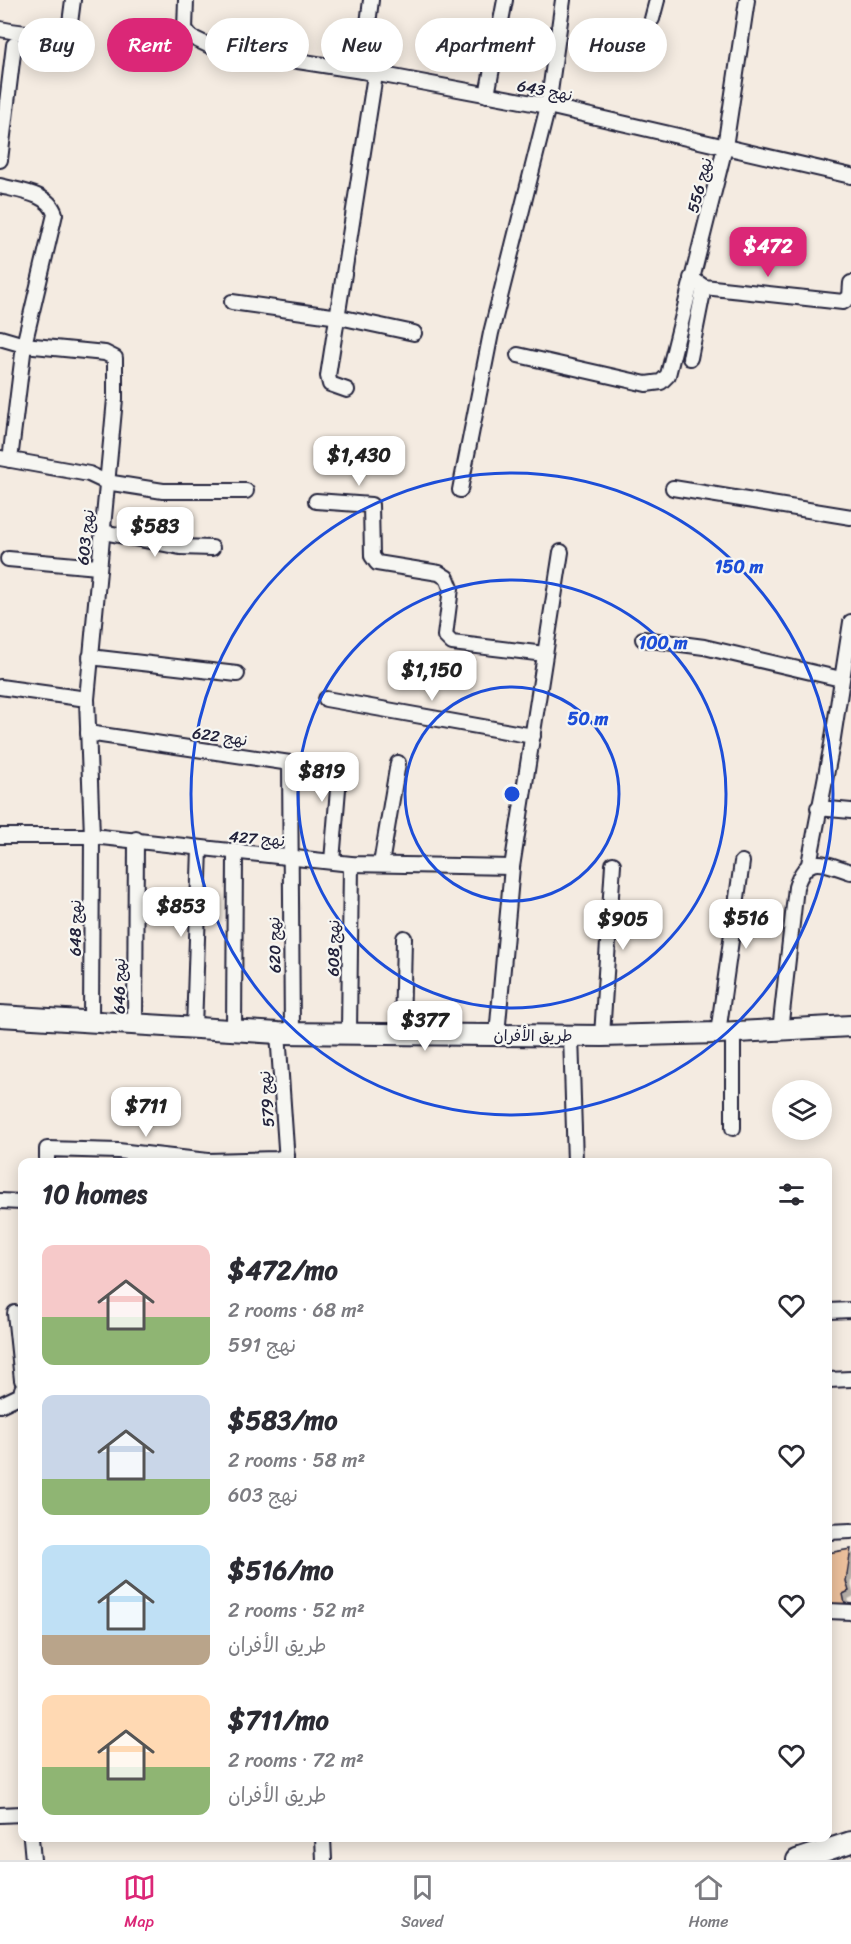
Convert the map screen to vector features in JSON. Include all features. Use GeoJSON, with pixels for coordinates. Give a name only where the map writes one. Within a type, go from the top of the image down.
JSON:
{"type":"FeatureCollection","features":[{"type":"Feature","properties":{"kind":"main road","name":"طريق الأفران"},"geometry":{"type":"LineString","coordinates":[[0,1016],[285,1033],[602,1036],[780,1031],[851,1026]]}},
{"type":"Feature","properties":{"kind":"main road"},"geometry":{"type":"LineString","coordinates":[[796,1860],[851,1842]]}},
{"type":"Feature","properties":{"kind":"street"},"geometry":{"type":"LineString","coordinates":[[0,29],[25,33],[57,30],[70,22],[73,0]]}},
{"type":"Feature","properties":{"kind":"street","name":"نهج 643"},"geometry":{"type":"LineString","coordinates":[[186,0],[185,29],[191,37],[214,48],[548,106],[851,176]]}},
{"type":"Feature","properties":{"kind":"street"},"geometry":{"type":"LineString","coordinates":[[347,390],[328,382],[339,317],[368,74],[371,0]]}},
{"type":"Feature","properties":{"kind":"street"},"geometry":{"type":"LineString","coordinates":[[487,95],[505,0]]}},
{"type":"Feature","properties":{"kind":"street"},"geometry":{"type":"LineString","coordinates":[[460,490],[491,333],[548,106],[563,0]]}},
{"type":"Feature","properties":{"kind":"street"},"geometry":{"type":"LineString","coordinates":[[652,18],[657,0]]}},
{"type":"Feature","properties":{"kind":"street","name":"نهج 556"},"geometry":{"type":"LineString","coordinates":[[518,355],[646,384],[661,382],[668,375],[725,147],[745,0]]}},
{"type":"Feature","properties":{"kind":"street"},"geometry":{"type":"LineString","coordinates":[[0,159],[14,45]]}},
{"type":"Feature","properties":{"kind":"street"},"geometry":{"type":"LineString","coordinates":[[0,186],[39,196],[52,206],[55,214],[24,345],[5,459],[89,474],[106,482],[163,491],[246,491]]}},
{"type":"Feature","properties":{"kind":"street"},"geometry":{"type":"LineString","coordinates":[[691,278],[704,287],[843,302],[850,297],[851,283]]}},
{"type":"Feature","properties":{"kind":"street"},"geometry":{"type":"LineString","coordinates":[[690,358],[704,287]]}},
{"type":"Feature","properties":{"kind":"street"},"geometry":{"type":"LineString","coordinates":[[232,302],[339,317],[414,333]]}},
{"type":"Feature","properties":{"kind":"street","name":"نهج 603"},"geometry":{"type":"LineString","coordinates":[[0,338],[24,345],[105,353],[115,358],[115,399],[87,699],[92,836]]}},
{"type":"Feature","properties":{"kind":"street"},"geometry":{"type":"LineString","coordinates":[[673,488],[851,517]]}},
{"type":"Feature","properties":{"kind":"street"},"geometry":{"type":"LineString","coordinates":[[315,501],[371,505],[372,556],[376,563],[439,573],[447,578],[451,588],[445,636],[452,644],[545,654]]}},
{"type":"Feature","properties":{"kind":"street"},"geometry":{"type":"LineString","coordinates":[[103,532],[180,547],[212,548]]}},
{"type":"Feature","properties":{"kind":"street"},"geometry":{"type":"LineString","coordinates":[[497,1035],[512,867],[561,552]]}},
{"type":"Feature","properties":{"kind":"street"},"geometry":{"type":"LineString","coordinates":[[8,559],[98,567]]}},
{"type":"Feature","properties":{"kind":"street"},"geometry":{"type":"LineString","coordinates":[[780,1031],[796,887],[800,874],[809,864],[832,744],[851,622]]}},
{"type":"Feature","properties":{"kind":"street"},"geometry":{"type":"LineString","coordinates":[[643,639],[704,647],[841,679]]}},
{"type":"Feature","properties":{"kind":"street"},"geometry":{"type":"LineString","coordinates":[[90,657],[237,674]]}},
{"type":"Feature","properties":{"kind":"street"},"geometry":{"type":"LineString","coordinates":[[0,687],[87,699]]}},
{"type":"Feature","properties":{"kind":"street"},"geometry":{"type":"LineString","coordinates":[[326,699],[532,736]]}},
{"type":"Feature","properties":{"kind":"street","name":"نهج 622"},"geometry":{"type":"LineString","coordinates":[[87,733],[290,763],[328,766],[335,770],[339,777],[332,861]]}},
{"type":"Feature","properties":{"kind":"street"},"geometry":{"type":"LineString","coordinates":[[289,857],[290,763]]}},
{"type":"Feature","properties":{"kind":"street"},"geometry":{"type":"LineString","coordinates":[[381,864],[398,763]]}},
{"type":"Feature","properties":{"kind":"street"},"geometry":{"type":"LineString","coordinates":[[819,808],[851,811]]}},
{"type":"Feature","properties":{"kind":"street","name":"نهج 427"},"geometry":{"type":"LineString","coordinates":[[0,836],[92,836],[136,839],[235,854],[351,864],[512,867]]}},
{"type":"Feature","properties":{"kind":"street","name":"نهج 648"},"geometry":{"type":"LineString","coordinates":[[90,1021],[92,836]]}},
{"type":"Feature","properties":{"kind":"street","name":"نهج 646"},"geometry":{"type":"LineString","coordinates":[[135,1025],[136,839]]}},
{"type":"Feature","properties":{"kind":"street"},"geometry":{"type":"LineString","coordinates":[[194,1029],[200,848]]}},
{"type":"Feature","properties":{"kind":"street"},"geometry":{"type":"LineString","coordinates":[[234,1031],[235,854]]}},
{"type":"Feature","properties":{"kind":"street","name":"نهج 620"},"geometry":{"type":"LineString","coordinates":[[285,1033],[289,857]]}},
{"type":"Feature","properties":{"kind":"street"},"geometry":{"type":"LineString","coordinates":[[733,1128],[725,1033],[742,862]]}},
{"type":"Feature","properties":{"kind":"street"},"geometry":{"type":"LineString","coordinates":[[809,864],[823,863],[851,872]]}},
{"type":"Feature","properties":{"kind":"street","name":"نهج 608"},"geometry":{"type":"LineString","coordinates":[[349,1032],[351,864]]}},
{"type":"Feature","properties":{"kind":"street"},"geometry":{"type":"LineString","coordinates":[[602,1036],[613,864]]}},
{"type":"Feature","properties":{"kind":"street"},"geometry":{"type":"LineString","coordinates":[[402,1033],[404,938]]}},
{"type":"Feature","properties":{"kind":"street","name":"نهج 579"},"geometry":{"type":"LineString","coordinates":[[285,1033],[287,1158]]}},
{"type":"Feature","properties":{"kind":"street"},"geometry":{"type":"LineString","coordinates":[[571,1036],[575,1158]]}},
{"type":"Feature","properties":{"kind":"street"},"geometry":{"type":"LineString","coordinates":[[46,1158],[47,1149],[118,1151],[181,1158]]}},
{"type":"Feature","properties":{"kind":"street"},"geometry":{"type":"LineString","coordinates":[[0,1201],[18,1202]]}},
{"type":"Feature","properties":{"kind":"street"},"geometry":{"type":"LineString","coordinates":[[832,1311],[851,1310]]}},
{"type":"Feature","properties":{"kind":"street"},"geometry":{"type":"LineString","coordinates":[[15,1313],[18,1342]]}},
{"type":"Feature","properties":{"kind":"street"},"geometry":{"type":"LineString","coordinates":[[832,1380],[851,1379]]}},
{"type":"Feature","properties":{"kind":"street"},"geometry":{"type":"LineString","coordinates":[[0,1405],[18,1396]]}},
{"type":"Feature","properties":{"kind":"street"},"geometry":{"type":"LineString","coordinates":[[832,1532],[851,1532]]}},
{"type":"Feature","properties":{"kind":"street"},"geometry":{"type":"LineString","coordinates":[[832,1611],[851,1612]]}},
{"type":"Feature","properties":{"kind":"street"},"geometry":{"type":"LineString","coordinates":[[0,1815],[18,1814]]}},
{"type":"Feature","properties":{"kind":"street"},"geometry":{"type":"LineString","coordinates":[[32,1842],[33,1860]]}},
{"type":"Feature","properties":{"kind":"street"},"geometry":{"type":"LineString","coordinates":[[323,1842],[324,1860]]}},
{"type":"Feature","properties":{"kind":"building"},"geometry":{"type":"Polygon","coordinates":[[[851,1549],[846,1581],[849,1591],[843,1594],[845,1604],[832,1604],[832,1552],[851,1549]]]}}]}
